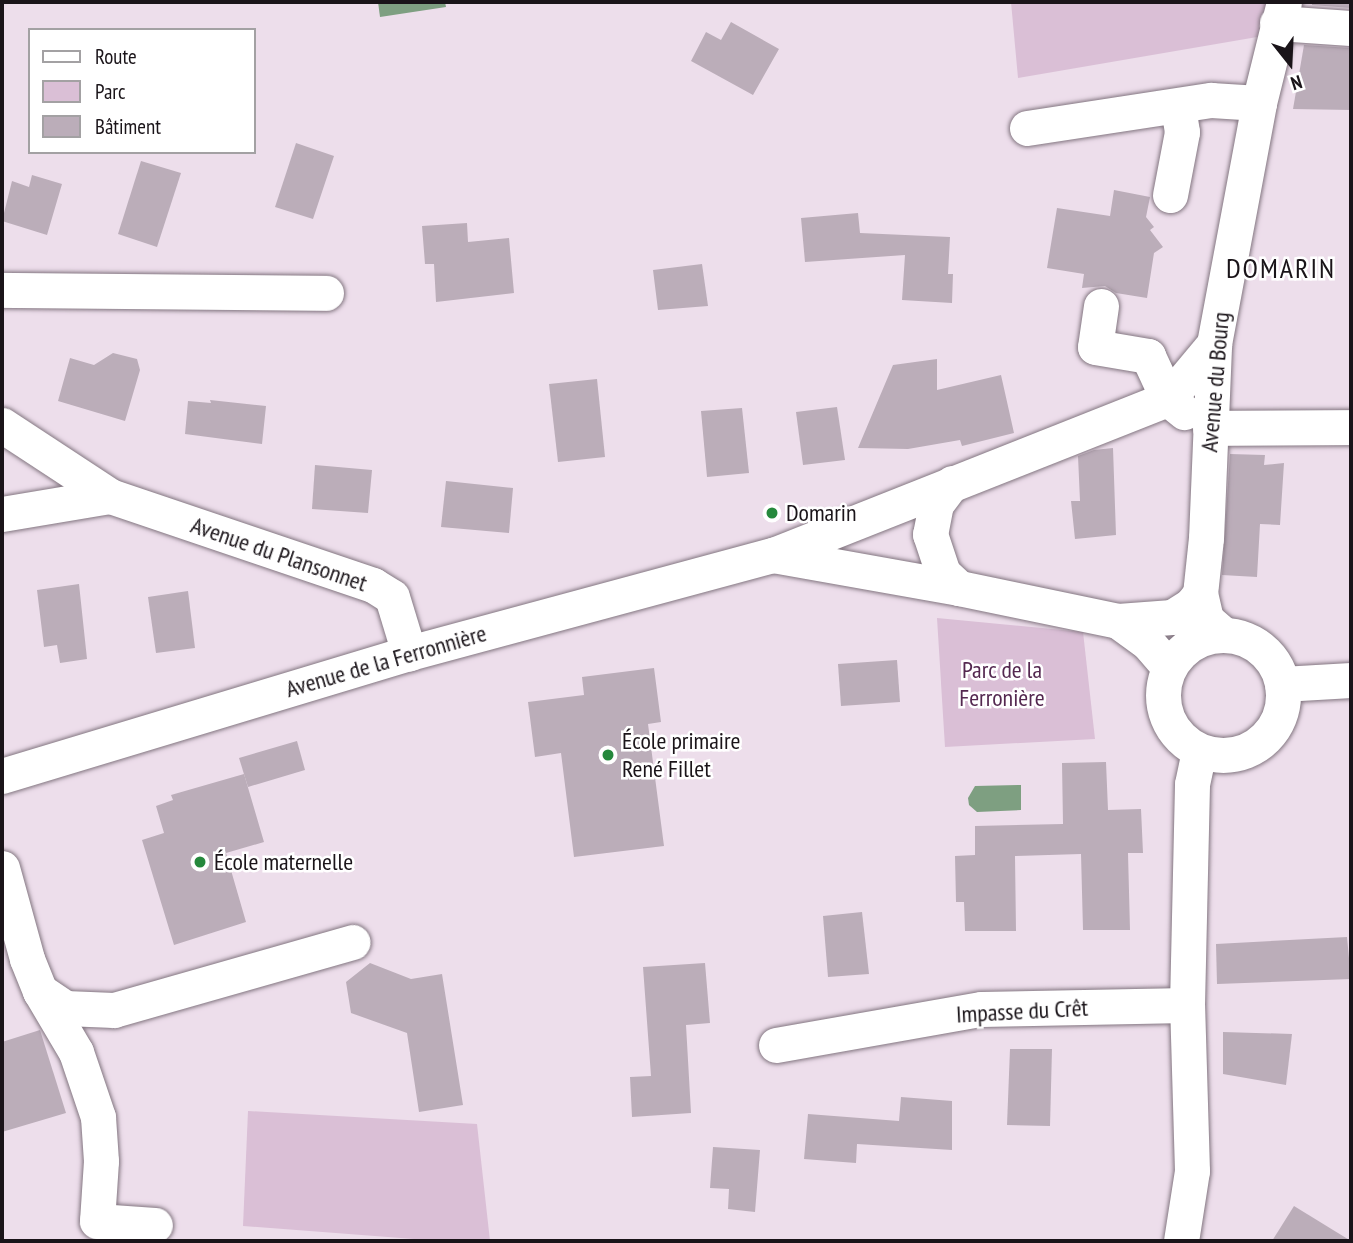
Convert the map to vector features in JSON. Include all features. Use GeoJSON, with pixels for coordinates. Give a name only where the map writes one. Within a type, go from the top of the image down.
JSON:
{"type":"FeatureCollection","features":[{"type":"Feature","properties":{"kind":"street"},"geometry":{"type":"LineString","coordinates":[[1280,12],[1351,28]]}},
{"type":"Feature","properties":{"kind":"street","name":"Avenue du Bourg"},"geometry":{"type":"LineString","coordinates":[[1223,634],[1206,619],[1200,594],[1214,344],[1259,103],[1280,12]]}},
{"type":"Feature","properties":{"kind":"street"},"geometry":{"type":"LineString","coordinates":[[1027,128],[1211,100],[1259,103]]}},
{"type":"Feature","properties":{"kind":"street"},"geometry":{"type":"LineString","coordinates":[[1170,195],[1182,132],[1178,106]]}},
{"type":"Feature","properties":{"kind":"street"},"geometry":{"type":"LineString","coordinates":[[2,290],[326,293]]}},
{"type":"Feature","properties":{"kind":"street"},"geometry":{"type":"LineString","coordinates":[[1101,306],[1095,347],[1148,356],[1168,399],[1209,441],[1351,426]]}},
{"type":"Feature","properties":{"kind":"street","name":"Avenue de la Ferronnière"},"geometry":{"type":"LineString","coordinates":[[2,776],[409,653],[773,555],[1168,399],[1214,344]]}},
{"type":"Feature","properties":{"kind":"street","name":"Avenue du Plansonnet"},"geometry":{"type":"LineString","coordinates":[[2,425],[110,496],[373,584],[392,597],[409,653]]}},
{"type":"Feature","properties":{"kind":"street"},"geometry":{"type":"LineString","coordinates":[[952,483],[936,504],[930,534],[943,573],[959,588]]}},
{"type":"Feature","properties":{"kind":"street","name":"Avenue du Plansonnet"},"geometry":{"type":"LineString","coordinates":[[2,514],[110,496]]}},
{"type":"Feature","properties":{"kind":"street","name":"Avenue de la Ferronnière"},"geometry":{"type":"LineString","coordinates":[[773,555],[959,588],[1118,621],[1148,643],[1169,667]]}},
{"type":"Feature","properties":{"kind":"street"},"geometry":{"type":"LineString","coordinates":[[1118,621],[1172,617],[1191,606],[1200,594]]}},
{"type":"Feature","properties":{"kind":"street"},"geometry":{"type":"LineString","coordinates":[[1223,634],[1250,641],[1272,659],[1282,684],[1281,710],[1270,733],[1250,750],[1224,755],[1199,751],[1178,736],[1166,715],[1162,691],[1169,667],[1191,643],[1223,634]]}},
{"type":"Feature","properties":{"kind":"street"},"geometry":{"type":"LineString","coordinates":[[1282,684],[1351,680]]}},
{"type":"Feature","properties":{"kind":"street"},"geometry":{"type":"LineString","coordinates":[[1181,1241],[1192,1171],[1188,1005],[1192,784],[1199,751]]}},
{"type":"Feature","properties":{"kind":"street"},"geometry":{"type":"LineString","coordinates":[[2,868],[27,959],[40,991],[76,1052],[98,1117],[101,1161],[97,1221],[155,1225]]}},
{"type":"Feature","properties":{"kind":"street"},"geometry":{"type":"LineString","coordinates":[[40,991],[65,1008],[114,1010],[353,942]]}},
{"type":"Feature","properties":{"kind":"street","name":"Impasse du Crêt"},"geometry":{"type":"LineString","coordinates":[[776,1045],[981,1009],[1188,1005]]}},
{"type":"Feature","properties":{"kind":"green space"},"geometry":{"type":"Polygon","coordinates":[[[1011,2],[1271,2],[1263,36],[1018,78],[1011,2]]]}},
{"type":"Feature","properties":{"kind":"green space","name":"Parc de la Ferronière"},"geometry":{"type":"Polygon","coordinates":[[[937,618],[1083,632],[1095,739],[945,747],[937,618]]]}},
{"type":"Feature","properties":{"kind":"green space"},"geometry":{"type":"Polygon","coordinates":[[[248,1111],[477,1124],[490,1241],[440,1241],[243,1226],[248,1111]]]}},
{"type":"Feature","properties":{"kind":"shaded area"},"geometry":{"type":"Polygon","coordinates":[[[378,2],[445,2],[446,7],[380,17],[378,2]]]}},
{"type":"Feature","properties":{"kind":"shaded area"},"geometry":{"type":"Polygon","coordinates":[[[1021,785],[1021,810],[977,812],[969,805],[968,798],[975,786],[1021,785]]]}},
{"type":"Feature","properties":{"kind":"building"},"geometry":{"type":"Polygon","coordinates":[[[1312,2],[1351,2],[1351,8],[1312,5],[1312,2]]]}},
{"type":"Feature","properties":{"kind":"building"},"geometry":{"type":"Polygon","coordinates":[[[731,22],[779,49],[753,95],[691,61],[706,32],[721,40],[731,22]]]}},
{"type":"Feature","properties":{"kind":"building"},"geometry":{"type":"Polygon","coordinates":[[[1304,45],[1351,48],[1351,110],[1293,109],[1304,45]]]}},
{"type":"Feature","properties":{"kind":"building"},"geometry":{"type":"Polygon","coordinates":[[[296,143],[334,156],[313,219],[275,207],[296,143]]]}},
{"type":"Feature","properties":{"kind":"building"},"geometry":{"type":"Polygon","coordinates":[[[141,161],[181,173],[157,247],[118,234],[141,161]]]}},
{"type":"Feature","properties":{"kind":"building"},"geometry":{"type":"Polygon","coordinates":[[[32,175],[62,184],[47,235],[2,221],[12,181],[29,187],[32,175]]]}},
{"type":"Feature","properties":{"kind":"building"},"geometry":{"type":"Polygon","coordinates":[[[1114,190],[1150,197],[1146,217],[1154,227],[1150,230],[1163,247],[1154,253],[1147,298],[1116,293],[1105,286],[1082,288],[1084,274],[1047,268],[1057,208],[1110,216],[1114,190]]]}},
{"type":"Feature","properties":{"kind":"building"},"geometry":{"type":"Polygon","coordinates":[[[858,213],[860,233],[950,237],[948,274],[953,274],[952,303],[902,300],[905,255],[805,262],[801,218],[858,213]]]}},
{"type":"Feature","properties":{"kind":"building"},"geometry":{"type":"Polygon","coordinates":[[[467,223],[468,242],[509,238],[514,293],[436,302],[434,264],[425,264],[422,226],[467,223]]]}},
{"type":"Feature","properties":{"kind":"building"},"geometry":{"type":"Polygon","coordinates":[[[702,264],[708,306],[658,310],[653,270],[702,264]]]}},
{"type":"Feature","properties":{"kind":"building"},"geometry":{"type":"Polygon","coordinates":[[[113,353],[137,359],[140,370],[125,421],[58,401],[70,358],[94,365],[113,353]]]}},
{"type":"Feature","properties":{"kind":"building"},"geometry":{"type":"Polygon","coordinates":[[[937,359],[937,390],[1001,375],[1014,433],[962,446],[960,440],[908,449],[858,448],[893,365],[937,359]]]}},
{"type":"Feature","properties":{"kind":"building"},"geometry":{"type":"Polygon","coordinates":[[[597,379],[605,457],[558,462],[549,384],[597,379]]]}},
{"type":"Feature","properties":{"kind":"building"},"geometry":{"type":"Polygon","coordinates":[[[210,400],[266,406],[262,444],[185,434],[188,401],[211,403],[210,400]]]}},
{"type":"Feature","properties":{"kind":"building"},"geometry":{"type":"Polygon","coordinates":[[[837,407],[845,460],[803,465],[796,412],[837,407]]]}},
{"type":"Feature","properties":{"kind":"building"},"geometry":{"type":"Polygon","coordinates":[[[742,408],[749,473],[707,477],[701,411],[742,408]]]}},
{"type":"Feature","properties":{"kind":"building"},"geometry":{"type":"Polygon","coordinates":[[[1113,448],[1116,535],[1075,539],[1071,501],[1080,501],[1078,456],[1094,450],[1113,448]]]}},
{"type":"Feature","properties":{"kind":"building"},"geometry":{"type":"Polygon","coordinates":[[[1230,454],[1265,455],[1264,465],[1284,463],[1280,525],[1260,524],[1257,577],[1222,575],[1230,454]]]}},
{"type":"Feature","properties":{"kind":"building"},"geometry":{"type":"Polygon","coordinates":[[[315,465],[372,470],[368,513],[312,509],[315,465]]]}},
{"type":"Feature","properties":{"kind":"building"},"geometry":{"type":"Polygon","coordinates":[[[446,481],[513,488],[509,533],[441,527],[446,481]]]}},
{"type":"Feature","properties":{"kind":"building"},"geometry":{"type":"Polygon","coordinates":[[[79,584],[87,659],[60,663],[57,645],[44,647],[37,590],[79,584]]]}},
{"type":"Feature","properties":{"kind":"building"},"geometry":{"type":"Polygon","coordinates":[[[188,591],[195,648],[156,653],[148,597],[188,591]]]}},
{"type":"Feature","properties":{"kind":"building"},"geometry":{"type":"Polygon","coordinates":[[[897,660],[900,702],[841,706],[838,664],[897,660]]]}},
{"type":"Feature","properties":{"kind":"building"},"geometry":{"type":"Polygon","coordinates":[[[654,668],[661,722],[648,724],[664,846],[574,857],[561,753],[535,757],[528,702],[584,695],[582,677],[654,668]]]}},
{"type":"Feature","properties":{"kind":"building"},"geometry":{"type":"Polygon","coordinates":[[[297,741],[305,770],[248,787],[239,758],[297,741]]]}},
{"type":"Feature","properties":{"kind":"building"},"geometry":{"type":"Polygon","coordinates":[[[1106,762],[1108,810],[1141,809],[1143,853],[1128,853],[1130,930],[1083,930],[1081,854],[1015,856],[1016,931],[965,931],[964,902],[956,902],[955,856],[975,855],[975,826],[1063,824],[1062,763],[1106,762]]]}},
{"type":"Feature","properties":{"kind":"building"},"geometry":{"type":"Polygon","coordinates":[[[244,774],[264,842],[226,853],[246,922],[174,945],[142,840],[164,833],[156,806],[173,800],[171,795],[244,774]]]}},
{"type":"Feature","properties":{"kind":"building"},"geometry":{"type":"Polygon","coordinates":[[[862,912],[869,974],[828,977],[823,916],[862,912]]]}},
{"type":"Feature","properties":{"kind":"building"},"geometry":{"type":"Polygon","coordinates":[[[1347,937],[1351,979],[1217,984],[1216,944],[1347,937]]]}},
{"type":"Feature","properties":{"kind":"building"},"geometry":{"type":"Polygon","coordinates":[[[370,963],[411,979],[442,974],[463,1105],[419,1112],[407,1033],[351,1013],[346,982],[370,963]]]}},
{"type":"Feature","properties":{"kind":"building"},"geometry":{"type":"Polygon","coordinates":[[[705,963],[710,1023],[686,1025],[691,1113],[632,1117],[630,1077],[651,1076],[643,967],[705,963]]]}},
{"type":"Feature","properties":{"kind":"building"},"geometry":{"type":"Polygon","coordinates":[[[40,1030],[66,1113],[2,1132],[2,1042],[40,1030]]]}},
{"type":"Feature","properties":{"kind":"building"},"geometry":{"type":"Polygon","coordinates":[[[1223,1032],[1292,1034],[1286,1085],[1223,1074],[1223,1032]]]}},
{"type":"Feature","properties":{"kind":"building"},"geometry":{"type":"Polygon","coordinates":[[[1010,1049],[1052,1049],[1050,1126],[1007,1125],[1010,1049]]]}},
{"type":"Feature","properties":{"kind":"building"},"geometry":{"type":"Polygon","coordinates":[[[901,1097],[952,1101],[952,1150],[857,1144],[856,1163],[804,1159],[808,1114],[899,1121],[901,1097]]]}},
{"type":"Feature","properties":{"kind":"building"},"geometry":{"type":"Polygon","coordinates":[[[713,1147],[760,1150],[755,1212],[728,1209],[729,1189],[710,1188],[713,1147]]]}},
{"type":"Feature","properties":{"kind":"building"},"geometry":{"type":"Polygon","coordinates":[[[1294,1206],[1351,1241],[1272,1241],[1294,1206]]]}},
{"type":"Feature","properties":{"kind":"place","name":"Domarin"},"geometry":{"type":"Point","coordinates":[772,513]}},
{"type":"Feature","properties":{"kind":"place","name":"École primaire René Fillet"},"geometry":{"type":"Point","coordinates":[608,755]}},
{"type":"Feature","properties":{"kind":"place","name":"École maternelle"},"geometry":{"type":"Point","coordinates":[200,862]}},
{"type":"Feature","properties":{"kind":"district","name":"DOMARIN"},"geometry":{"type":"Point","coordinates":[1281,268]}}]}
